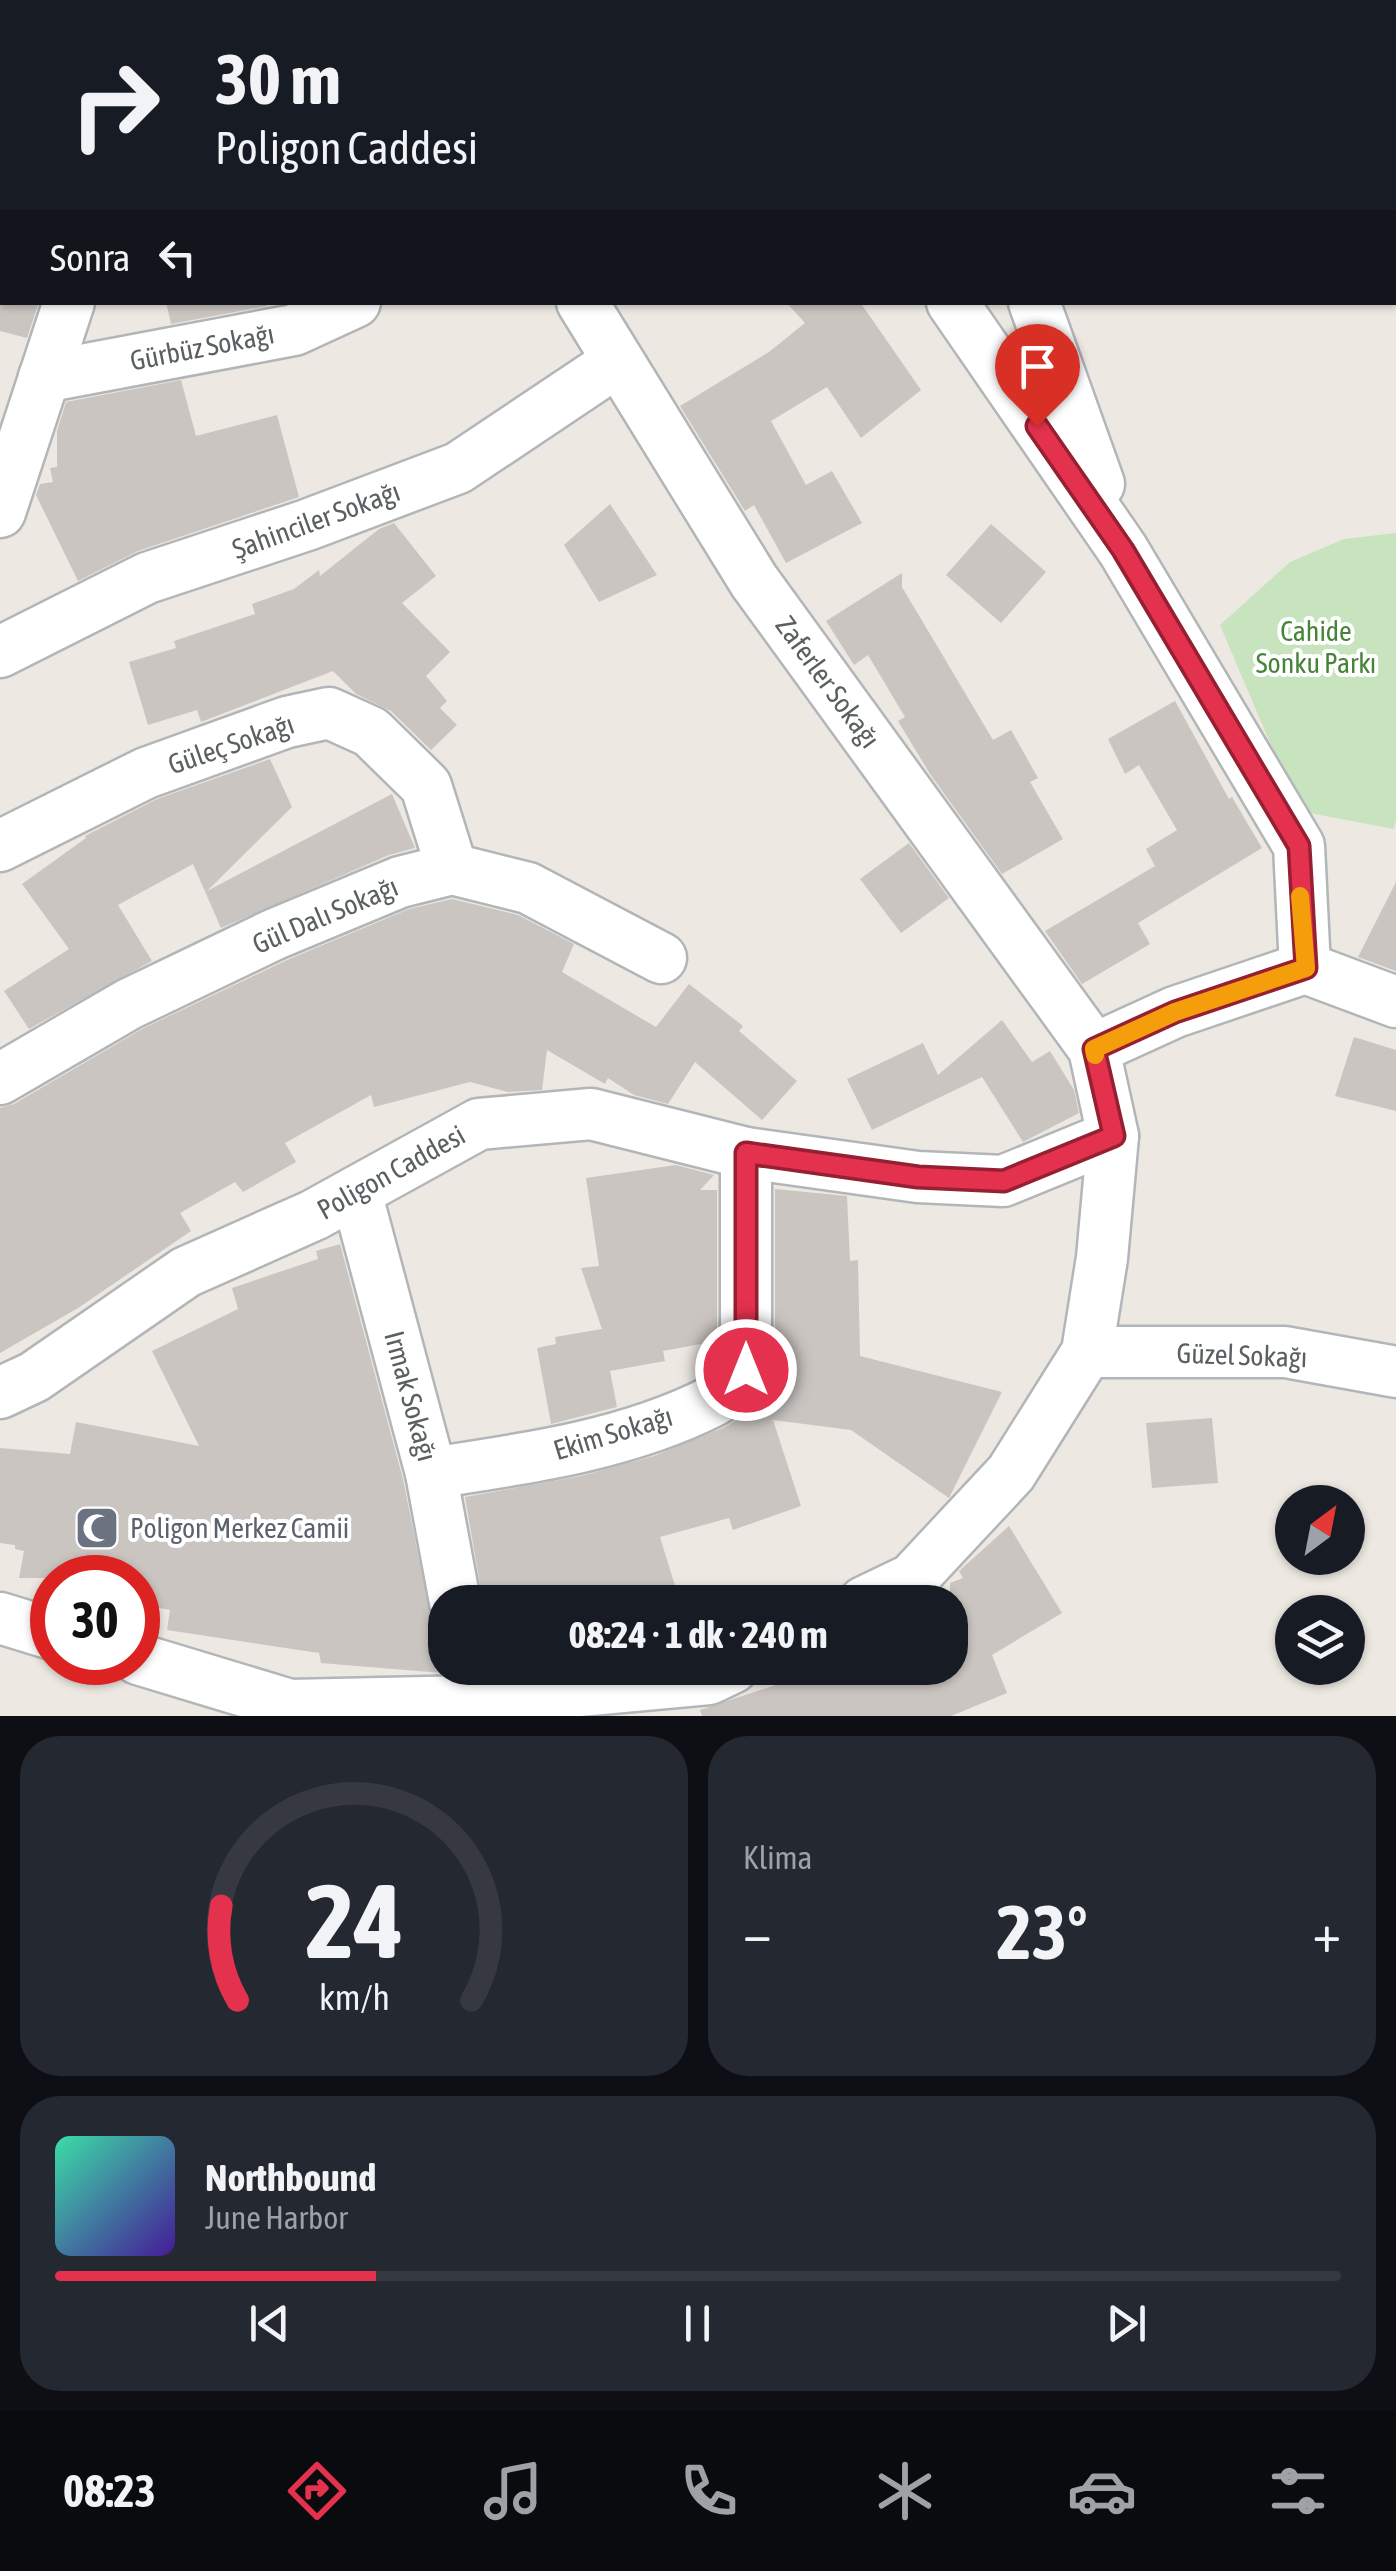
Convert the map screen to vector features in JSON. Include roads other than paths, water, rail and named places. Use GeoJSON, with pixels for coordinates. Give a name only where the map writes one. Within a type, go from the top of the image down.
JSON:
{"type":"FeatureCollection","features":[{"type":"Feature","properties":{"kind":"street"},"geometry":{"type":"LineString","coordinates":[[0,512],[68,305]]}},
{"type":"Feature","properties":{"kind":"street","name":"Gürbüz Sokağı"},"geometry":{"type":"LineString","coordinates":[[44,377],[294,330],[348,305]]}},
{"type":"Feature","properties":{"kind":"street","name":"Zaferler Sokağı"},"geometry":{"type":"LineString","coordinates":[[584,305],[754,581],[1094,1049]]}},
{"type":"Feature","properties":{"kind":"street"},"geometry":{"type":"LineString","coordinates":[[954,305],[1123,550],[1299,846],[1306,968]]}},
{"type":"Feature","properties":{"kind":"street"},"geometry":{"type":"LineString","coordinates":[[1035,305],[1123,550]]}},
{"type":"Feature","properties":{"kind":"street","name":"Şahinciler Sokağı"},"geometry":{"type":"LineString","coordinates":[[0,652],[148,578],[308,525],[458,468],[618,361]]}},
{"type":"Feature","properties":{"kind":"street","name":"Güleç Sokağı"},"geometry":{"type":"LineString","coordinates":[[0,846],[146,773],[287,722],[329,713],[371,732],[426,786],[452,869]]}},
{"type":"Feature","properties":{"kind":"street","name":"Gül Dalı Sokağı"},"geometry":{"type":"LineString","coordinates":[[0,1079],[130,1004],[275,934],[400,882],[452,869],[528,888],[661,958]]}},
{"type":"Feature","properties":{"kind":"street"},"geometry":{"type":"LineString","coordinates":[[899,1585],[912,1579],[1012,1473],[1087,1352],[1102,1258],[1114,1136],[1094,1049],[1175,1012],[1306,968],[1396,1002]]}},
{"type":"Feature","properties":{"kind":"street","name":"Poligon Caddesi"},"geometry":{"type":"LineString","coordinates":[[0,1394],[34,1376],[186,1272],[314,1216],[479,1124],[592,1114],[746,1153],[918,1177],[1004,1181],[1114,1136]]}},
{"type":"Feature","properties":{"kind":"street","name":"Ekim Sokağı"},"geometry":{"type":"LineString","coordinates":[[431,1473],[529,1458],[635,1432],[716,1399],[746,1370],[746,1153]]}},
{"type":"Feature","properties":{"kind":"street","name":"Irmak Sokağı"},"geometry":{"type":"LineString","coordinates":[[356,1192],[431,1473],[452,1585]]}},
{"type":"Feature","properties":{"kind":"street","name":"Güzel Sokağı"},"geometry":{"type":"LineString","coordinates":[[1087,1352],[1286,1352],[1396,1372]]}},
{"type":"Feature","properties":{"kind":"street"},"geometry":{"type":"LineString","coordinates":[[0,1618],[30,1627]]}},
{"type":"Feature","properties":{"kind":"street"},"geometry":{"type":"LineString","coordinates":[[160,1666],[290,1704],[461,1685]]}},
{"type":"Feature","properties":{"kind":"place","name":"Poligon Merkez Camii"},"geometry":{"type":"Point","coordinates":[97,1528]}},
{"type":"Feature","properties":{"kind":"park label","name":"Cahide Sonku Parkı"},"geometry":{"type":"Point","coordinates":[1316,647]}}]}
